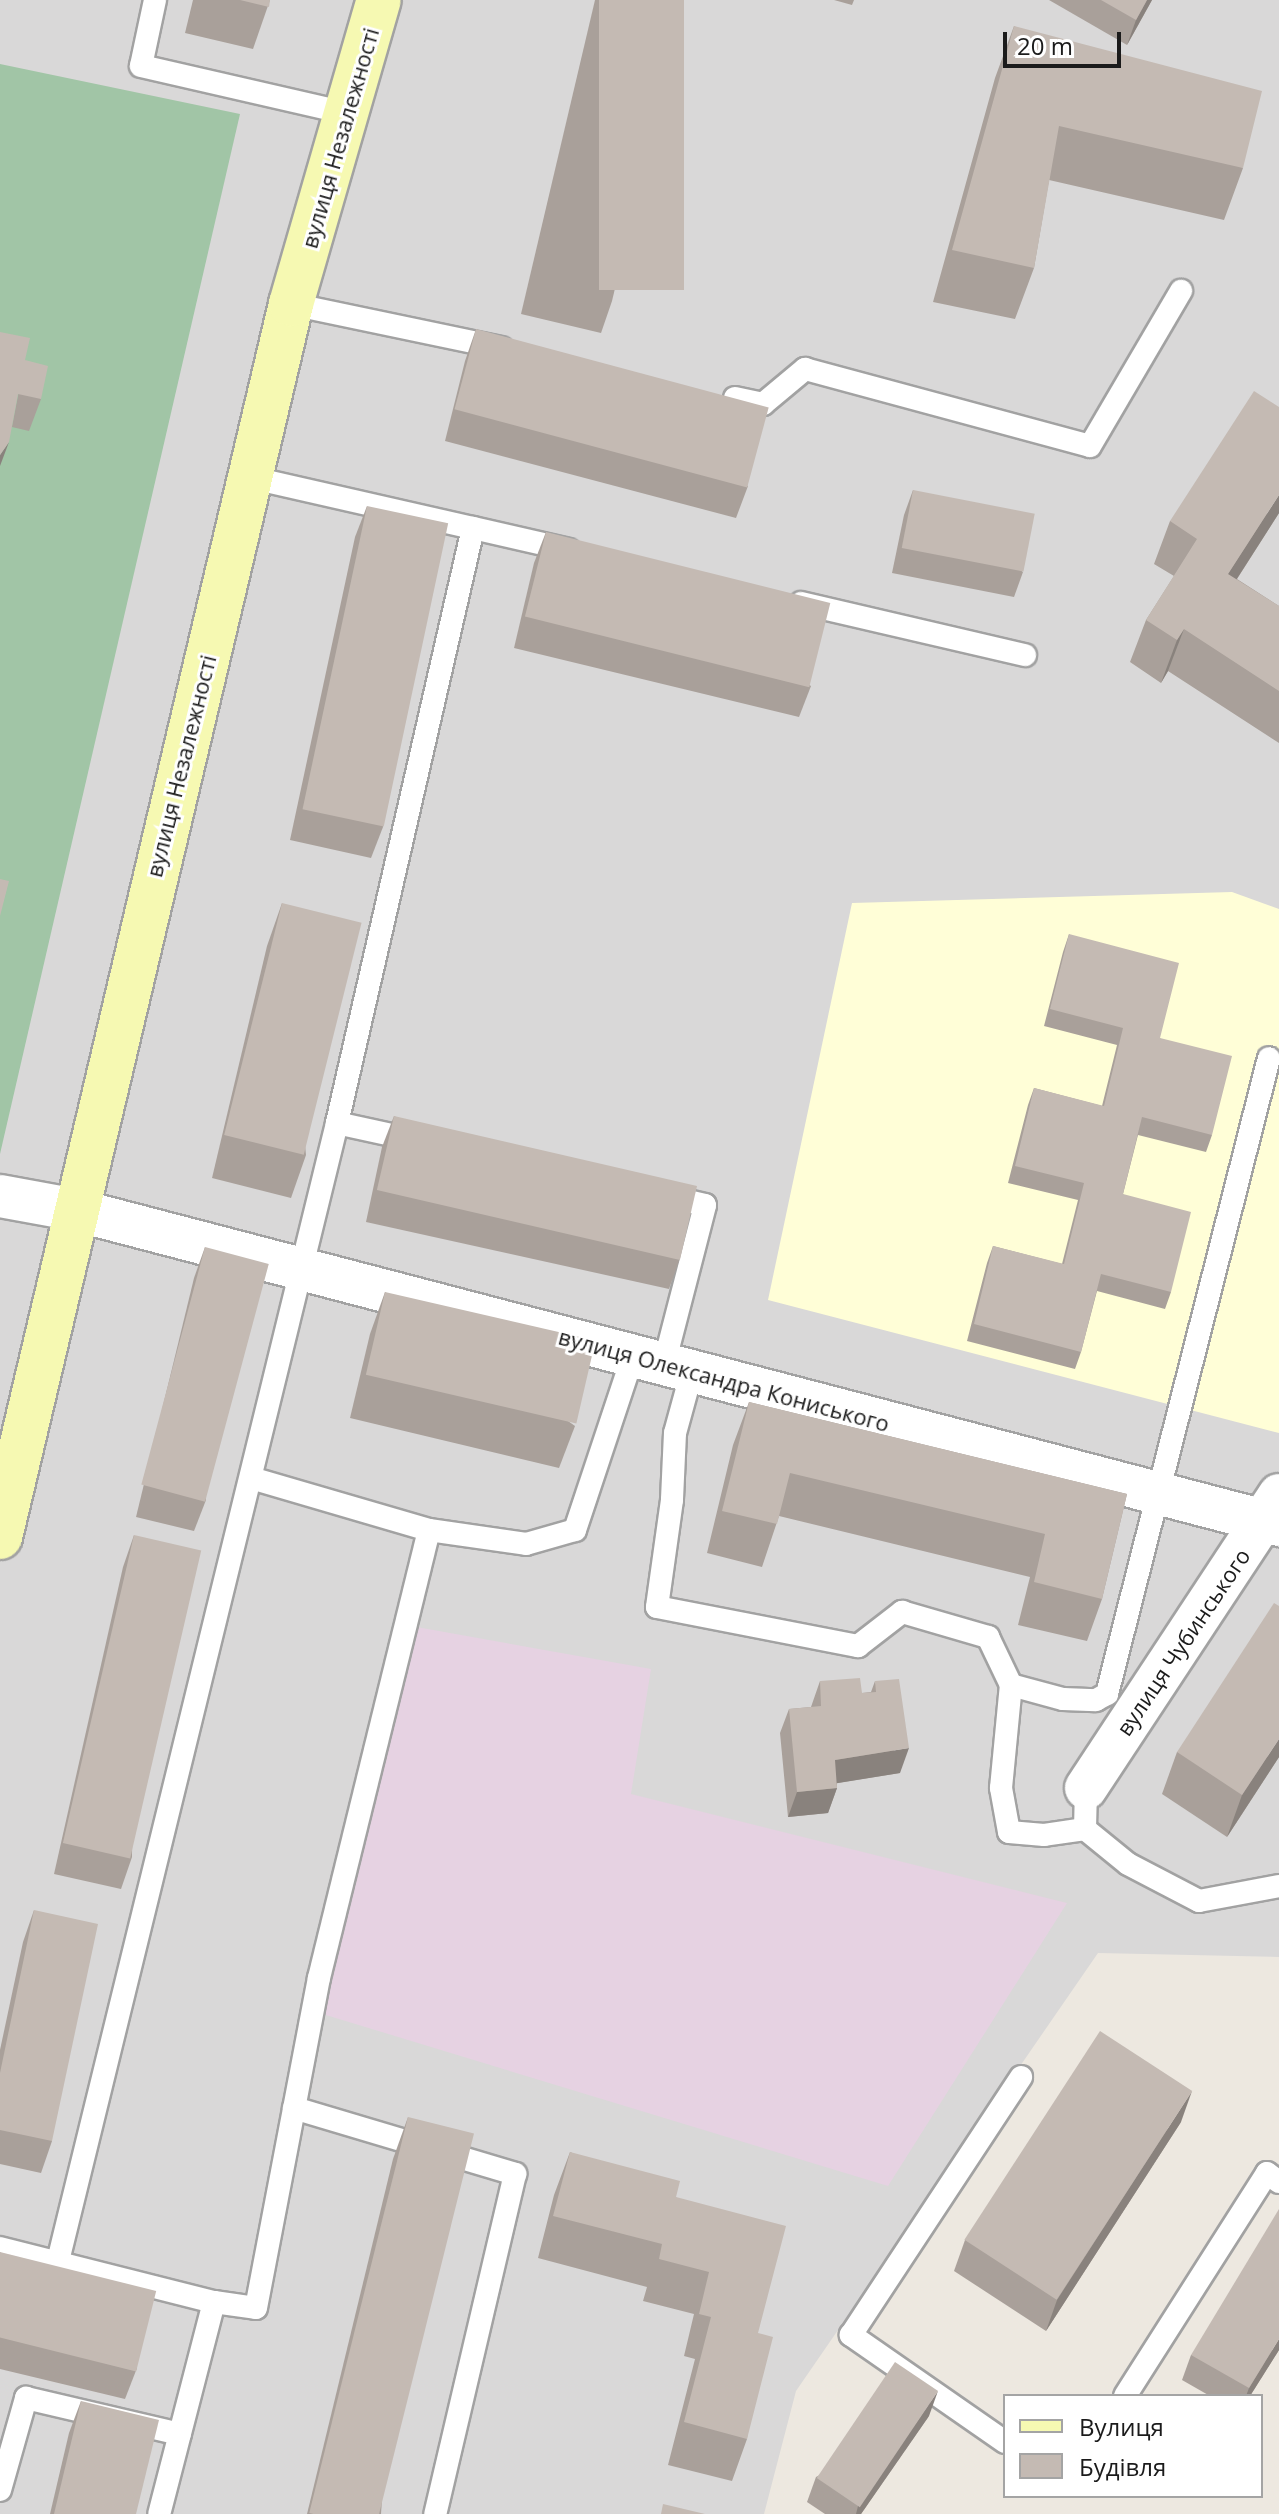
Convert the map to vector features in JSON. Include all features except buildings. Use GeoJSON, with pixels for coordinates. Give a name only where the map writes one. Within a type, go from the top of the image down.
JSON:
{"type":"FeatureCollection","features":[{"type":"Feature","properties":{"kind":"main road","name":"вулиця Незалежності"},"geometry":{"type":"LineString","coordinates":[[0,1537],[253,478],[291,304],[350,114],[379,0]]}},
{"type":"Feature","properties":{"kind":"street","name":"вулиця Олександра Кониського"},"geometry":{"type":"LineString","coordinates":[[0,1196],[76,1210],[1155,1493],[1274,1514]]}},
{"type":"Feature","properties":{"kind":"street","name":"вулиця Чубинського"},"geometry":{"type":"LineString","coordinates":[[1086,1788],[1274,1514]]}},
{"type":"Feature","properties":{"kind":"lane"},"geometry":{"type":"LineString","coordinates":[[155,0],[141,66],[350,114]]}},
{"type":"Feature","properties":{"kind":"lane"},"geometry":{"type":"LineString","coordinates":[[717,394],[763,404],[805,369],[1090,446],[1181,291]]}},
{"type":"Feature","properties":{"kind":"lane"},"geometry":{"type":"LineString","coordinates":[[291,304],[519,352]]}},
{"type":"Feature","properties":{"kind":"lane"},"geometry":{"type":"LineString","coordinates":[[253,478],[595,556]]}},
{"type":"Feature","properties":{"kind":"lane"},"geometry":{"type":"LineString","coordinates":[[58,2261],[337,1123],[473,528]]}},
{"type":"Feature","properties":{"kind":"lane"},"geometry":{"type":"LineString","coordinates":[[779,598],[1025,655]]}},
{"type":"Feature","properties":{"kind":"lane"},"geometry":{"type":"LineString","coordinates":[[1011,1685],[1063,1699],[1096,1700],[1107,1694],[1155,1493],[1269,1058]]}},
{"type":"Feature","properties":{"kind":"lane"},"geometry":{"type":"LineString","coordinates":[[337,1123],[444,1147]]}},
{"type":"Feature","properties":{"kind":"lane"},"geometry":{"type":"LineString","coordinates":[[251,1478],[429,1530],[526,1544],[575,1530],[663,1364],[705,1205],[643,1191]]}},
{"type":"Feature","properties":{"kind":"lane"},"geometry":{"type":"LineString","coordinates":[[663,1364],[675,1433],[672,1500],[657,1607],[858,1646],[902,1612],[988,1637],[1011,1685],[1001,1788],[1009,1832],[1044,1835],[1085,1829],[1128,1864],[1199,1901],[1279,1886]]}},
{"type":"Feature","properties":{"kind":"lane"},"geometry":{"type":"LineString","coordinates":[[0,2248],[214,2302],[256,2308],[319,1978],[429,1530]]}},
{"type":"Feature","properties":{"kind":"lane"},"geometry":{"type":"LineString","coordinates":[[1085,1829],[1086,1788]]}},
{"type":"Feature","properties":{"kind":"lane"},"geometry":{"type":"LineString","coordinates":[[1003,2441],[851,2335],[1021,2077]]}},
{"type":"Feature","properties":{"kind":"lane"},"geometry":{"type":"LineString","coordinates":[[294,2108],[515,2174],[435,2514]]}},
{"type":"Feature","properties":{"kind":"lane"},"geometry":{"type":"LineString","coordinates":[[1126,2394],[1267,2173],[1279,2182]]}},
{"type":"Feature","properties":{"kind":"lane"},"geometry":{"type":"LineString","coordinates":[[159,2514],[214,2302]]}},
{"type":"Feature","properties":{"kind":"lane"},"geometry":{"type":"LineString","coordinates":[[0,2490],[26,2398],[180,2434]]}},
{"type":"Feature","properties":{"kind":"shaded area"},"geometry":{"type":"Polygon","coordinates":[[[0,0],[1279,0],[1279,1957],[1098,1953],[796,2391],[764,2514],[0,2514],[0,0]]]}},
{"type":"Feature","properties":{"kind":"shaded area"},"geometry":{"type":"Polygon","coordinates":[[[0,64],[240,114],[0,1154],[0,64]]]}},
{"type":"Feature","properties":{"kind":"shaded area"},"geometry":{"type":"Polygon","coordinates":[[[1232,892],[1279,909],[1279,1433],[768,1300],[852,903],[1232,892]]]}},
{"type":"Feature","properties":{"kind":"shaded area"},"geometry":{"type":"Polygon","coordinates":[[[411,1626],[651,1669],[631,1794],[1067,1903],[888,2186],[316,2012],[411,1626]]]}}]}
